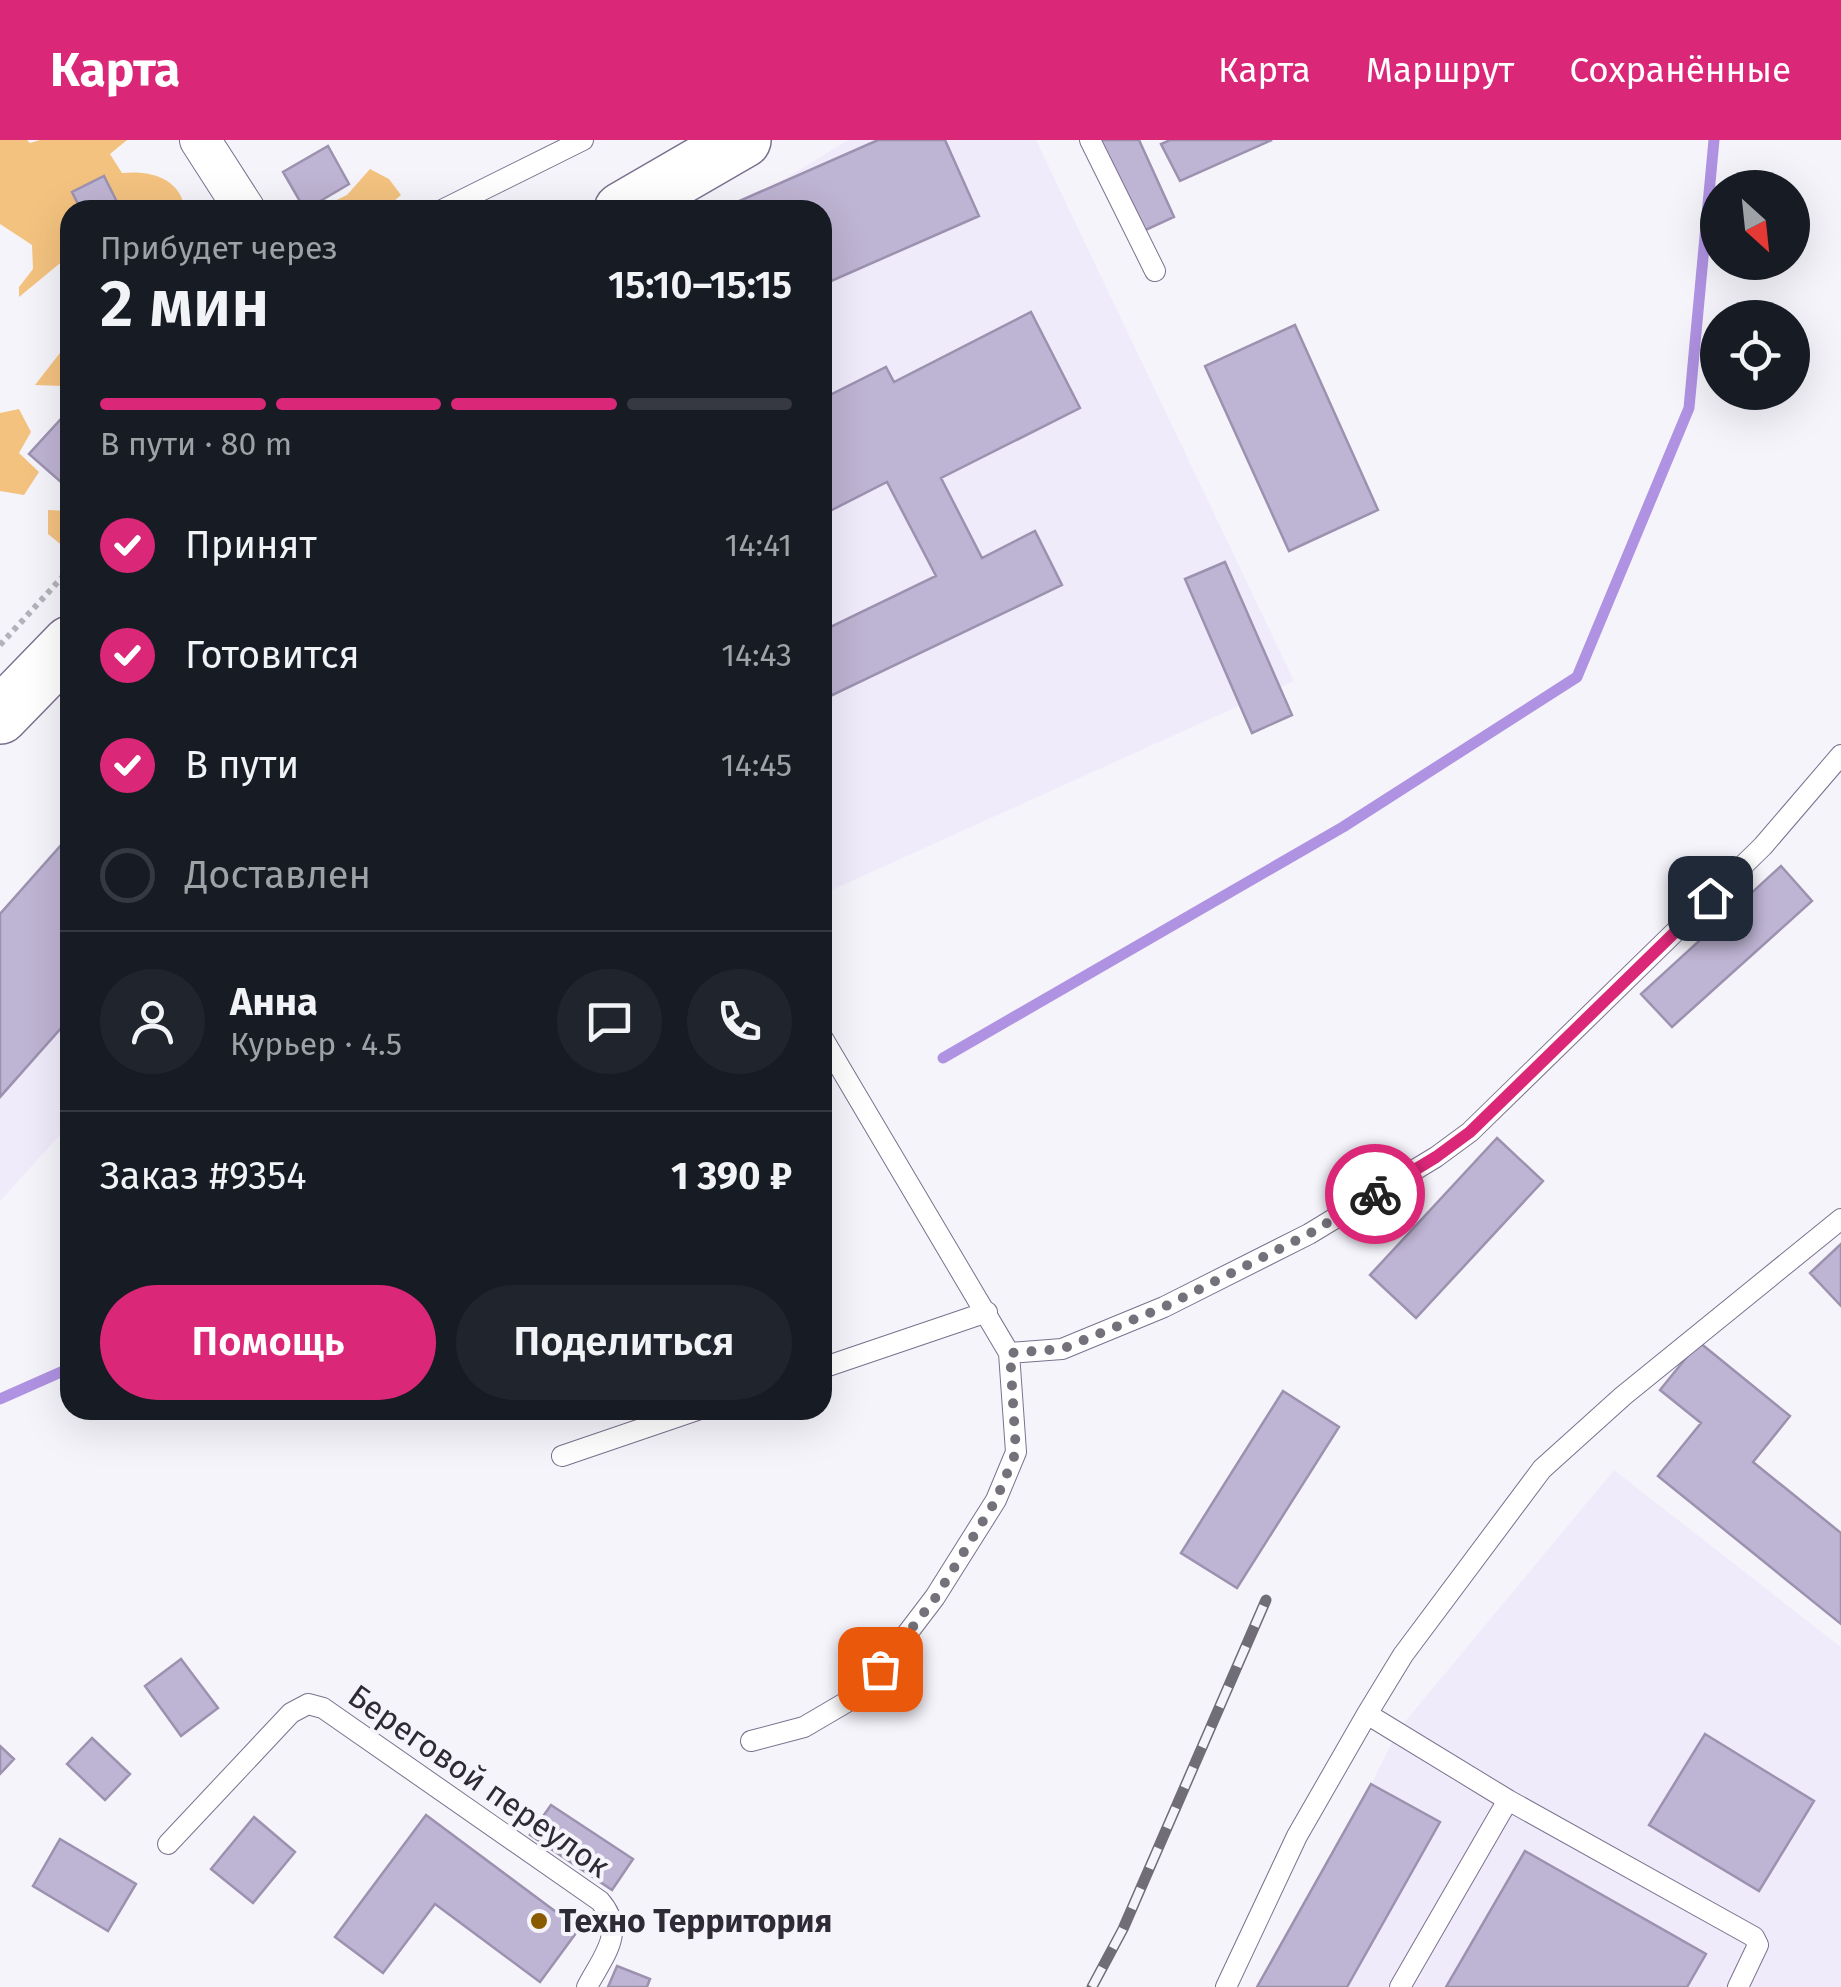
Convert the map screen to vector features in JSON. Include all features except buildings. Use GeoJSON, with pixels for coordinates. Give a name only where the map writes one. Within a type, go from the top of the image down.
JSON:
{"type":"FeatureCollection","features":[{"type":"Feature","properties":{"kind":"main road"},"geometry":{"type":"LineString","coordinates":[[639,200],[744,140]]}},
{"type":"Feature","properties":{"kind":"main road"},"geometry":{"type":"LineString","coordinates":[[0,716],[60,654]]}},
{"type":"Feature","properties":{"kind":"street"},"geometry":{"type":"LineString","coordinates":[[200,140],[239,200]]}},
{"type":"Feature","properties":{"kind":"lane"},"geometry":{"type":"LineString","coordinates":[[462,200],[583,140]]}},
{"type":"Feature","properties":{"kind":"lane"},"geometry":{"type":"LineString","coordinates":[[1090,140],[1156,271]]}},
{"type":"Feature","properties":{"kind":"lane"},"geometry":{"type":"LineString","coordinates":[[1010,1353],[1062,1349],[1164,1307],[1309,1234],[1436,1157],[1470,1132],[1750,859],[1841,755]]}},
{"type":"Feature","properties":{"kind":"lane"},"geometry":{"type":"LineString","coordinates":[[751,1741],[804,1727],[862,1692],[936,1597],[996,1500],[1016,1452],[1010,1353],[832,1054]]}},
{"type":"Feature","properties":{"kind":"lane"},"geometry":{"type":"LineString","coordinates":[[1226,1987],[1296,1836],[1403,1655],[1542,1470],[1623,1396],[1841,1219]]}},
{"type":"Feature","properties":{"kind":"lane"},"geometry":{"type":"LineString","coordinates":[[832,1365],[987,1312]]}},
{"type":"Feature","properties":{"kind":"lane"},"geometry":{"type":"LineString","coordinates":[[562,1456],[668,1420]]}},
{"type":"Feature","properties":{"kind":"lane","name":"Береговой переулок"},"geometry":{"type":"LineString","coordinates":[[168,1844],[291,1713],[308,1704],[324,1708],[600,1901],[611,1914],[615,1932],[587,1987]]}},
{"type":"Feature","properties":{"kind":"lane"},"geometry":{"type":"LineString","coordinates":[[1367,1714],[1508,1800],[1754,1937],[1758,1945],[1738,1987]]}},
{"type":"Feature","properties":{"kind":"lane"},"geometry":{"type":"LineString","coordinates":[[1400,1987],[1508,1800]]}},
{"type":"Feature","properties":{"kind":"path"},"geometry":{"type":"LineString","coordinates":[[0,645],[60,580]]}},
{"type":"Feature","properties":{"kind":"shaded area"},"geometry":{"type":"Polygon","coordinates":[[[0,140],[127,140],[110,154],[122,173],[162,178],[171,183],[182,200],[60,200],[60,263],[19,297],[19,287],[33,269],[32,245],[0,224],[0,140]]]}},
{"type":"Feature","properties":{"kind":"shaded area"},"geometry":{"type":"Polygon","coordinates":[[[848,140],[1036,140],[1294,681],[832,890],[832,200],[750,200],[848,140]]]}},
{"type":"Feature","properties":{"kind":"shaded area"},"geometry":{"type":"Polygon","coordinates":[[[370,169],[389,179],[401,195],[395,200],[337,200],[347,195],[370,169]]]}},
{"type":"Feature","properties":{"kind":"shaded area"},"geometry":{"type":"Polygon","coordinates":[[[60,353],[60,386],[35,385],[60,353]]]}},
{"type":"Feature","properties":{"kind":"shaded area"},"geometry":{"type":"Polygon","coordinates":[[[19,409],[31,432],[19,453],[39,472],[24,495],[0,491],[0,413],[19,409]]]}},
{"type":"Feature","properties":{"kind":"shaded area"},"geometry":{"type":"Polygon","coordinates":[[[48,510],[60,511],[60,544],[48,534],[48,510]]]}},
{"type":"Feature","properties":{"kind":"shaded area"},"geometry":{"type":"Polygon","coordinates":[[[60,846],[60,1135],[0,1201],[0,914],[60,846]]]}},
{"type":"Feature","properties":{"kind":"shaded area"},"geometry":{"type":"Polygon","coordinates":[[[1614,1470],[1841,1647],[1841,1987],[1271,1987],[1398,1730],[1614,1470]]]}},
{"type":"Feature","properties":{"kind":"waterway"},"geometry":{"type":"LineString","coordinates":[[943,1058],[1343,827],[1577,677],[1689,408],[1714,140]]}},
{"type":"Feature","properties":{"kind":"waterway"},"geometry":{"type":"LineString","coordinates":[[0,1399],[60,1372]]}},
{"type":"Feature","properties":{"kind":"railway"},"geometry":{"type":"LineString","coordinates":[[1092,1987],[1123,1929],[1266,1600]]}},
{"type":"Feature","properties":{"kind":"way so far"},"geometry":{"type":"LineString","coordinates":[[880,1669],[936,1597],[996,1500],[1016,1452],[1010,1353],[1062,1349],[1164,1307],[1309,1234],[1375,1194]]}},
{"type":"Feature","properties":{"kind":"place","name":"Техно Территория"},"geometry":{"type":"Point","coordinates":[539,1921]}},
{"type":"Feature","properties":{"kind":"route"},"geometry":{"type":"LineString","coordinates":[[1375,1194],[1470,1132],[1710,898]]}}]}
